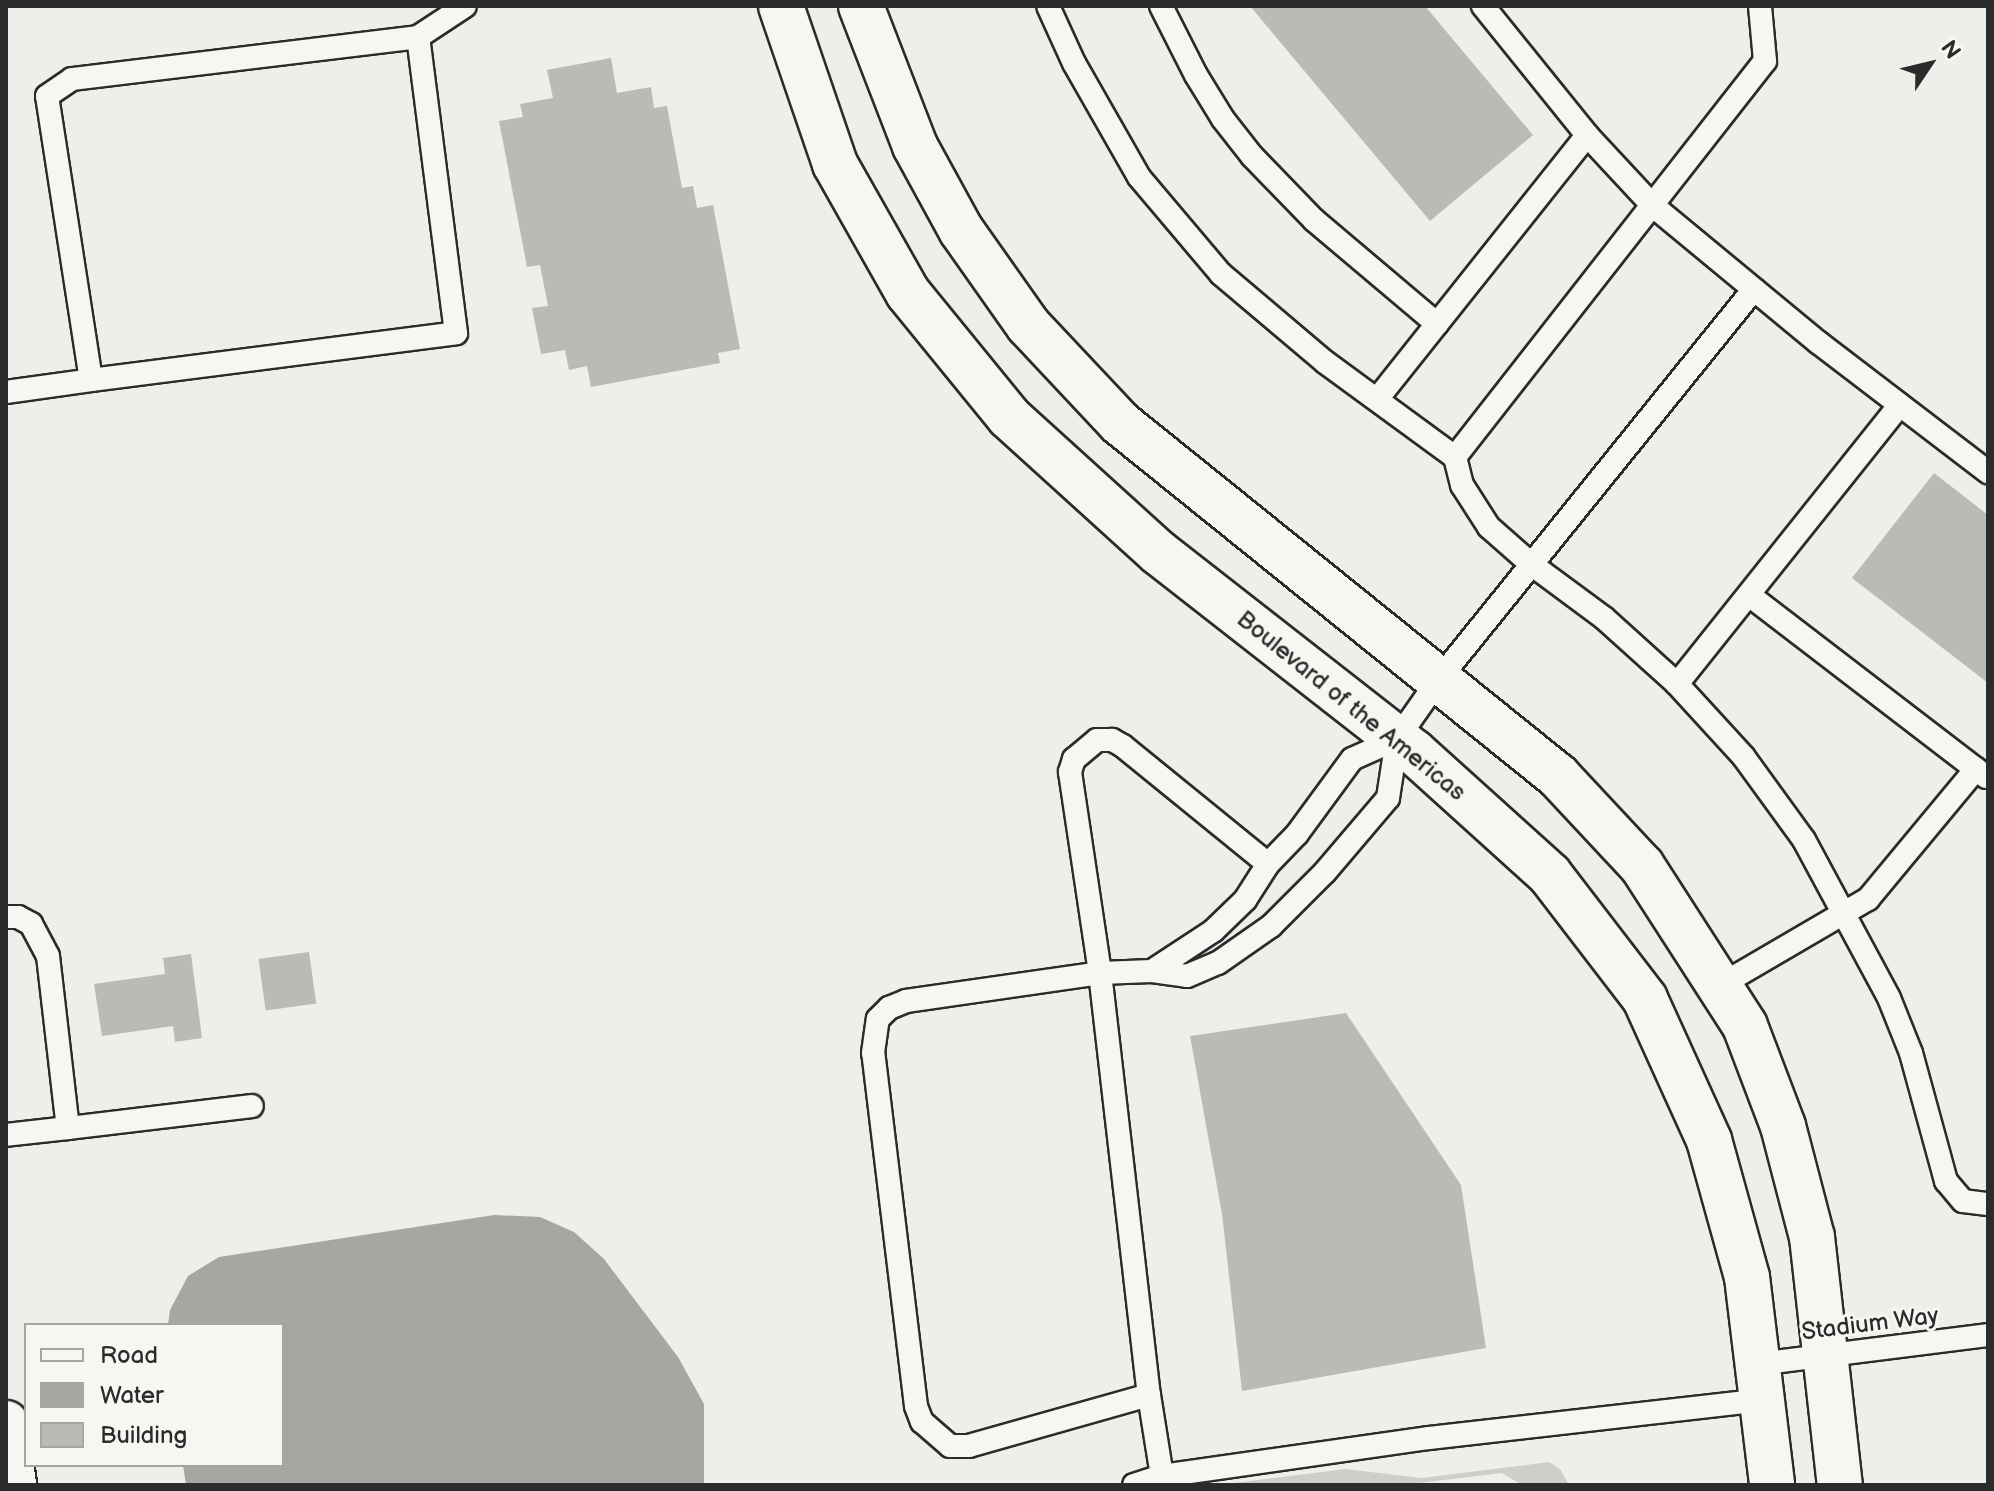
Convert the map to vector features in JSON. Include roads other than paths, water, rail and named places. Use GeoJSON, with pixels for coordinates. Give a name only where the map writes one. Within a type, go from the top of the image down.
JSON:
{"type":"FeatureCollection","features":[{"type":"Feature","properties":{"kind":"street","name":"Boulevard of the Americas"},"geometry":{"type":"LineString","coordinates":[[781,6],[835,164],[908,293],[1009,417],[1159,553],[1397,739],[1550,875],[1645,999],[1709,1140],[1747,1277],[1772,1485]]}},
{"type":"Feature","properties":{"kind":"street"},"geometry":{"type":"LineString","coordinates":[[861,6],[915,146],[961,230],[1028,325],[1120,423],[1558,776],[1642,866],[1745,1026],[1783,1126],[1812,1237],[1840,1485]]}},
{"type":"Feature","properties":{"kind":"street"},"geometry":{"type":"LineString","coordinates":[[6,1423],[14,1485]]}},
{"type":"Feature","properties":{"kind":"lane"},"geometry":{"type":"LineString","coordinates":[[91,380],[47,96],[72,79],[418,37],[465,6]]}},
{"type":"Feature","properties":{"kind":"lane"},"geometry":{"type":"LineString","coordinates":[[1048,6],[1103,117],[1139,177],[1178,227],[1221,274],[1276,322],[1455,457],[1462,485],[1489,527],[1531,564],[1604,618],[1677,684],[1751,768],[1804,840],[1846,914],[1911,1053],[1946,1181],[1963,1201],[1988,1204]]}},
{"type":"Feature","properties":{"kind":"lane"},"geometry":{"type":"LineString","coordinates":[[1161,6],[1196,75],[1223,119],[1252,156],[1314,220],[1437,324]]}},
{"type":"Feature","properties":{"kind":"lane"},"geometry":{"type":"LineString","coordinates":[[1483,6],[1587,135],[1652,205],[1988,472]]}},
{"type":"Feature","properties":{"kind":"lane"},"geometry":{"type":"LineString","coordinates":[[1455,457],[1765,61],[1760,6]]}},
{"type":"Feature","properties":{"kind":"lane"},"geometry":{"type":"LineString","coordinates":[[6,392],[456,333],[418,37]]}},
{"type":"Feature","properties":{"kind":"lane"},"geometry":{"type":"LineString","coordinates":[[1378,398],[1587,135]]}},
{"type":"Feature","properties":{"kind":"lane"},"geometry":{"type":"LineString","coordinates":[[1149,1395],[969,1446],[950,1446],[922,1422],[916,1406],[873,1053],[878,1019],[889,1008],[906,1001],[1100,973],[1152,971],[1187,976],[1218,963],[1271,926],[1325,872],[1388,798],[1397,739],[1439,679],[1754,289]]}},
{"type":"Feature","properties":{"kind":"lane"},"geometry":{"type":"LineString","coordinates":[[1677,684],[1900,405]]}},
{"type":"Feature","properties":{"kind":"lane"},"geometry":{"type":"LineString","coordinates":[[1719,986],[1846,914],[1886,881],[1982,774],[1749,595]]}},
{"type":"Feature","properties":{"kind":"lane"},"geometry":{"type":"LineString","coordinates":[[1152,971],[1213,931],[1245,900],[1268,864],[1297,834],[1352,759],[1397,739]]}},
{"type":"Feature","properties":{"kind":"lane"},"geometry":{"type":"LineString","coordinates":[[1163,1480],[1149,1395],[1100,973],[1070,772],[1074,759],[1088,744],[1097,740],[1112,740],[1268,864]]}},
{"type":"Feature","properties":{"kind":"lane"},"geometry":{"type":"LineString","coordinates":[[6,917],[18,917],[31,924],[48,956],[68,1128]]}},
{"type":"Feature","properties":{"kind":"lane"},"geometry":{"type":"LineString","coordinates":[[6,1135],[252,1106]]}},
{"type":"Feature","properties":{"kind":"lane","name":"Stadium Way"},"geometry":{"type":"LineString","coordinates":[[1134,1485],[1760,1382],[1825,1356],[1988,1335]]}},
{"type":"Feature","properties":{"kind":"water"},"geometry":{"type":"Polygon","coordinates":[[[494,1215],[540,1217],[574,1232],[604,1259],[678,1357],[704,1404],[704,1485],[186,1485],[183,1467],[284,1467],[284,1323],[168,1323],[170,1310],[188,1276],[219,1257],[494,1215]]]}}]}
